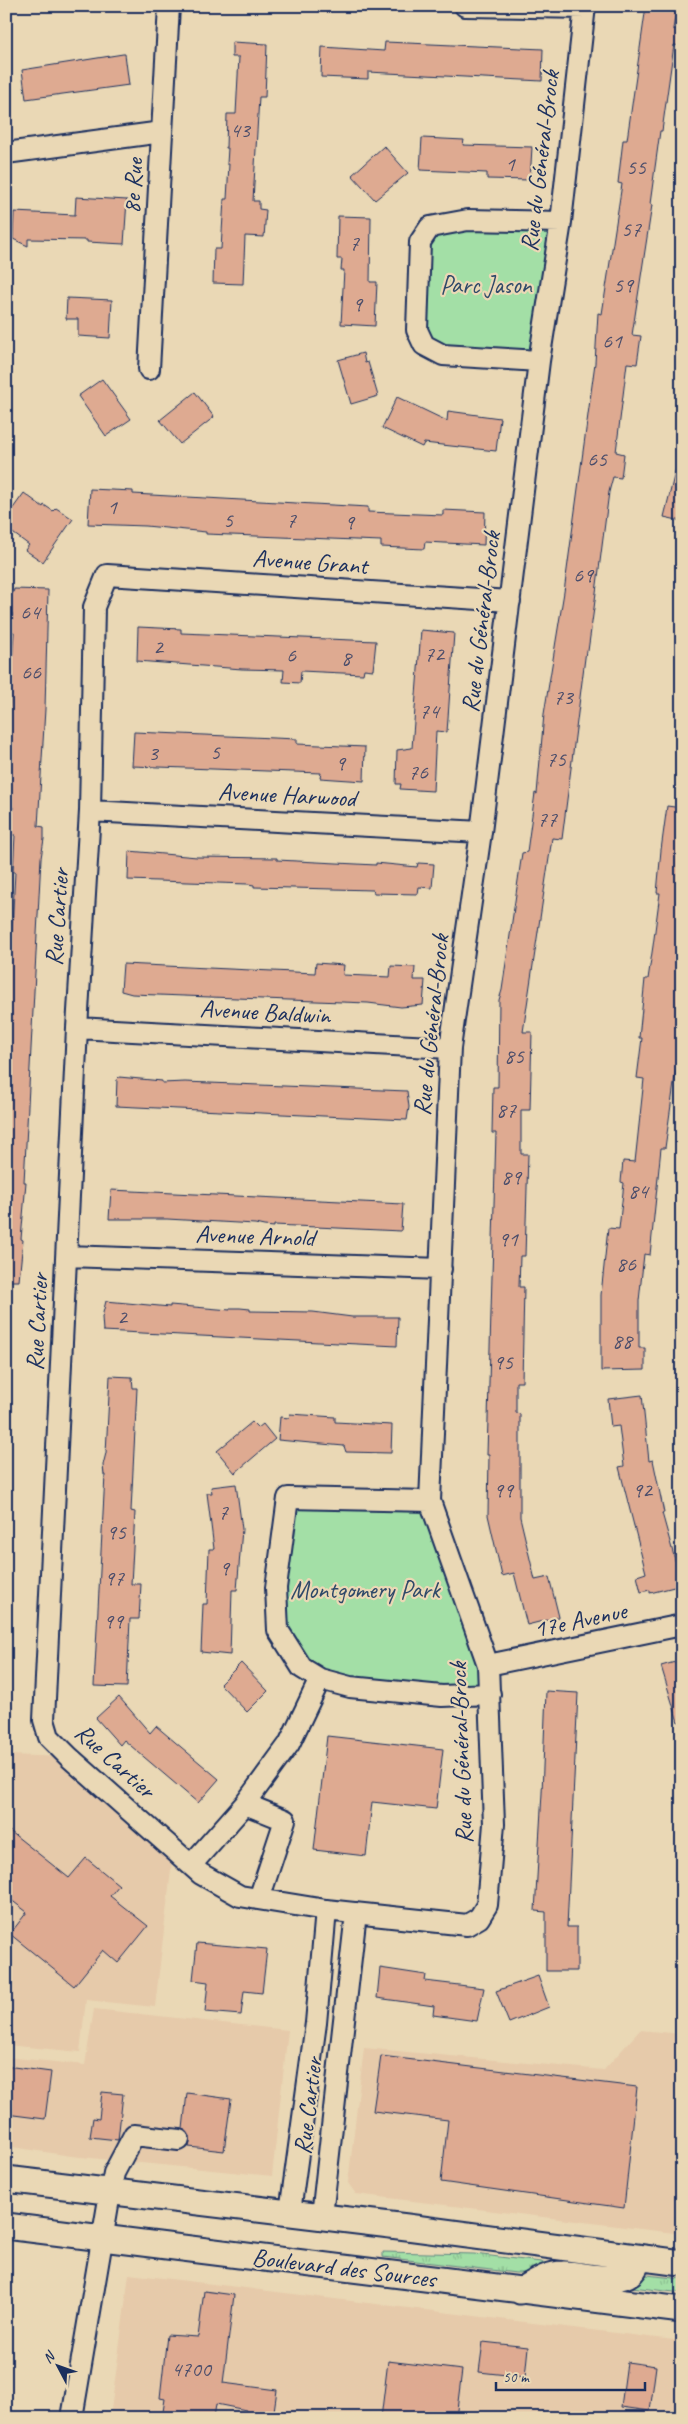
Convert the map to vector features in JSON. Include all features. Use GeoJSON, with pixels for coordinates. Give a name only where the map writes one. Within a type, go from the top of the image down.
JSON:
{"type":"FeatureCollection","features":[{"type":"Feature","properties":{"kind":"main road","name":"Boulevard des Sources"},"geometry":{"type":"LineString","coordinates":[[6,2179],[110,2193],[290,2212],[682,2263]]}},
{"type":"Feature","properties":{"kind":"main road","name":"Boulevard des Sources"},"geometry":{"type":"LineString","coordinates":[[6,2226],[682,2310]]}},
{"type":"Feature","properties":{"kind":"main road"},"geometry":{"type":"LineString","coordinates":[[520,2291],[542,2279],[558,2274],[612,2278],[623,2277],[636,2265],[638,2258]]}},
{"type":"Feature","properties":{"kind":"street","name":"8e Rue"},"geometry":{"type":"LineString","coordinates":[[149,370],[169,6]]}},
{"type":"Feature","properties":{"kind":"street"},"geometry":{"type":"LineString","coordinates":[[466,6],[585,7]]}},
{"type":"Feature","properties":{"kind":"street","name":"Rue du Général-Brock"},"geometry":{"type":"LineString","coordinates":[[356,1913],[467,1925],[479,1918],[487,1905],[494,1824],[488,1665],[430,1501],[450,1048],[481,832],[539,361],[561,222],[585,7]]}},
{"type":"Feature","properties":{"kind":"street"},"geometry":{"type":"LineString","coordinates":[[6,153],[162,132]]}},
{"type":"Feature","properties":{"kind":"street"},"geometry":{"type":"LineString","coordinates":[[539,361],[443,355],[424,345],[418,330],[420,242],[430,227],[468,220],[561,222]]}},
{"type":"Feature","properties":{"kind":"street","name":"Avenue Grant"},"geometry":{"type":"LineString","coordinates":[[107,575],[510,601]]}},
{"type":"Feature","properties":{"kind":"street","name":"Rue Cartier"},"geometry":{"type":"LineString","coordinates":[[107,575],[94,607],[90,811],[77,1028],[44,1720],[49,1737],[201,1874],[240,1896],[356,1913],[322,2216]]}},
{"type":"Feature","properties":{"kind":"street","name":"Avenue Harwood"},"geometry":{"type":"LineString","coordinates":[[90,811],[481,832]]}},
{"type":"Feature","properties":{"kind":"street","name":"Avenue Baldwin"},"geometry":{"type":"LineString","coordinates":[[77,1028],[450,1048]]}},
{"type":"Feature","properties":{"kind":"street","name":"Avenue Arnold"},"geometry":{"type":"LineString","coordinates":[[67,1256],[441,1269]]}},
{"type":"Feature","properties":{"kind":"street"},"geometry":{"type":"LineString","coordinates":[[430,1501],[288,1498],[276,1588],[278,1630],[302,1668],[320,1679],[350,1687],[424,1694],[468,1696],[490,1694]]}},
{"type":"Feature","properties":{"kind":"street","name":"17e Avenue"},"geometry":{"type":"LineString","coordinates":[[488,1665],[682,1625]]}},
{"type":"Feature","properties":{"kind":"street"},"geometry":{"type":"LineString","coordinates":[[191,1865],[245,1804],[289,1744],[320,1679]]}},
{"type":"Feature","properties":{"kind":"street"},"geometry":{"type":"LineString","coordinates":[[245,1804],[285,1820],[259,1899]]}},
{"type":"Feature","properties":{"kind":"street","name":"Rue Cartier"},"geometry":{"type":"LineString","coordinates":[[290,2212],[316,2023],[326,1910]]}},
{"type":"Feature","properties":{"kind":"street"},"geometry":{"type":"LineString","coordinates":[[72,2418],[114,2173],[134,2135],[178,2140]]}},
{"type":"Feature","properties":{"kind":"shaded area"},"geometry":{"type":"Polygon","coordinates":[[[6,1755],[69,1757],[174,1844],[155,2007],[86,2000],[80,2052],[6,2045],[6,1755]]]}},
{"type":"Feature","properties":{"kind":"shaded area"},"geometry":{"type":"Polygon","coordinates":[[[94,2009],[288,2030],[272,2176],[71,2156],[6,2146],[6,2057],[85,2065],[94,2009]]]}},
{"type":"Feature","properties":{"kind":"shaded area"},"geometry":{"type":"Polygon","coordinates":[[[640,2030],[682,2034],[682,2234],[356,2194],[348,2183],[364,2048],[604,2070],[640,2030]]]}},
{"type":"Feature","properties":{"kind":"shaded area"},"geometry":{"type":"Polygon","coordinates":[[[129,2274],[682,2341],[682,2418],[110,2418],[129,2274]]]}},
{"type":"Feature","properties":{"kind":"green space","name":"Parc Jason"},"geometry":{"type":"Polygon","coordinates":[[[561,222],[539,361],[424,345],[430,227],[561,222]]]}},
{"type":"Feature","properties":{"kind":"green space","name":"Montgomery Park"},"geometry":{"type":"Polygon","coordinates":[[[430,1501],[490,1694],[351,1685],[316,1670],[281,1638],[286,1504],[430,1501]]]}},
{"type":"Feature","properties":{"kind":"green space"},"geometry":{"type":"Polygon","coordinates":[[[383,2252],[474,2254],[566,2265],[527,2273],[516,2273],[383,2257],[383,2252]]]}},
{"type":"Feature","properties":{"kind":"green space"},"geometry":{"type":"Polygon","coordinates":[[[647,2275],[682,2279],[682,2293],[632,2287],[647,2275]]]}},
{"type":"Feature","properties":{"kind":"building"},"geometry":{"type":"Polygon","coordinates":[[[646,6],[677,6],[673,29],[682,30],[682,46],[674,45],[662,131],[660,131],[650,204],[652,205],[632,335],[641,336],[637,364],[627,363],[616,452],[624,454],[621,478],[613,477],[609,492],[588,651],[586,650],[562,839],[552,838],[523,1032],[532,1032],[530,1110],[521,1110],[521,1154],[528,1154],[525,1256],[520,1256],[519,1287],[524,1287],[522,1382],[516,1382],[516,1413],[520,1414],[520,1517],[535,1580],[549,1577],[559,1617],[527,1625],[514,1573],[502,1576],[488,1515],[489,1455],[487,1455],[496,1133],[492,1133],[493,1087],[498,1087],[499,1000],[522,853],[527,852],[535,793],[537,794],[544,714],[564,592],[595,363],[598,313],[602,314],[622,184],[618,183],[623,140],[627,140],[646,6]]]}},
{"type":"Feature","properties":{"kind":"building"},"geometry":{"type":"Polygon","coordinates":[[[232,42],[267,44],[265,97],[259,97],[253,201],[259,201],[259,209],[266,210],[264,237],[245,236],[243,284],[213,283],[214,249],[221,249],[224,199],[227,199],[229,164],[227,164],[228,148],[226,148],[227,114],[236,114],[239,57],[232,57],[232,42]]]}},
{"type":"Feature","properties":{"kind":"building"},"geometry":{"type":"Polygon","coordinates":[[[385,42],[543,49],[542,81],[368,72],[368,79],[321,77],[322,47],[384,51],[385,42]]]}},
{"type":"Feature","properties":{"kind":"building"},"geometry":{"type":"Polygon","coordinates":[[[125,54],[129,85],[26,99],[22,70],[125,54]]]}},
{"type":"Feature","properties":{"kind":"building"},"geometry":{"type":"Polygon","coordinates":[[[422,138],[464,140],[463,145],[532,147],[530,180],[487,179],[487,173],[420,170],[422,138]]]}},
{"type":"Feature","properties":{"kind":"building"},"geometry":{"type":"Polygon","coordinates":[[[384,146],[408,173],[375,200],[352,175],[384,146]]]}},
{"type":"Feature","properties":{"kind":"building"},"geometry":{"type":"Polygon","coordinates":[[[76,197],[127,200],[124,244],[87,242],[87,240],[28,239],[28,246],[13,239],[14,212],[75,215],[76,197]]]}},
{"type":"Feature","properties":{"kind":"building"},"geometry":{"type":"Polygon","coordinates":[[[338,216],[371,217],[370,282],[377,282],[375,326],[341,324],[344,270],[341,270],[342,259],[337,259],[338,216]]]}},
{"type":"Feature","properties":{"kind":"building"},"geometry":{"type":"Polygon","coordinates":[[[67,298],[112,300],[110,338],[78,336],[78,319],[66,319],[67,298]]]}},
{"type":"Feature","properties":{"kind":"building"},"geometry":{"type":"Polygon","coordinates":[[[363,353],[365,363],[368,362],[378,396],[351,404],[338,360],[363,353]]]}},
{"type":"Feature","properties":{"kind":"building"},"geometry":{"type":"Polygon","coordinates":[[[102,379],[131,419],[106,436],[78,396],[102,379]]]}},
{"type":"Feature","properties":{"kind":"building"},"geometry":{"type":"Polygon","coordinates":[[[195,392],[214,417],[180,444],[160,420],[195,392]]]}},
{"type":"Feature","properties":{"kind":"building"},"geometry":{"type":"Polygon","coordinates":[[[397,397],[447,421],[448,411],[500,418],[496,451],[424,443],[422,447],[382,428],[397,397]]]}},
{"type":"Feature","properties":{"kind":"building"},"geometry":{"type":"Polygon","coordinates":[[[676,468],[682,468],[682,521],[664,517],[676,468]]]}},
{"type":"Feature","properties":{"kind":"building"},"geometry":{"type":"Polygon","coordinates":[[[90,489],[133,491],[133,494],[368,507],[368,512],[443,515],[443,510],[485,512],[484,545],[425,542],[424,549],[381,547],[381,541],[206,534],[206,532],[146,526],[88,524],[90,489]]]}},
{"type":"Feature","properties":{"kind":"building"},"geometry":{"type":"Polygon","coordinates":[[[24,493],[43,507],[44,505],[53,511],[56,508],[73,519],[43,562],[25,550],[29,545],[6,528],[6,518],[24,493]]]}},
{"type":"Feature","properties":{"kind":"building"},"geometry":{"type":"Polygon","coordinates":[[[14,589],[48,590],[45,709],[38,826],[44,827],[44,839],[41,858],[24,1182],[26,1182],[21,1239],[23,1240],[19,1281],[6,1281],[6,949],[11,949],[15,872],[13,872],[15,835],[11,835],[13,807],[6,806],[14,632],[12,632],[12,613],[7,613],[8,593],[13,593],[14,589]]]}},
{"type":"Feature","properties":{"kind":"building"},"geometry":{"type":"Polygon","coordinates":[[[138,627],[181,629],[181,633],[376,641],[373,670],[364,669],[363,674],[301,671],[300,683],[283,682],[284,670],[242,669],[137,661],[138,627]]]}},
{"type":"Feature","properties":{"kind":"building"},"geometry":{"type":"Polygon","coordinates":[[[421,630],[454,633],[447,732],[436,731],[433,791],[400,789],[401,784],[396,784],[397,750],[412,748],[421,630]]]}},
{"type":"Feature","properties":{"kind":"building"},"geometry":{"type":"Polygon","coordinates":[[[134,732],[297,739],[297,744],[365,747],[364,781],[320,778],[321,773],[132,766],[134,732]]]}},
{"type":"Feature","properties":{"kind":"building"},"geometry":{"type":"Polygon","coordinates":[[[667,806],[682,808],[682,973],[676,1019],[681,1019],[681,1033],[665,1148],[661,1148],[650,1255],[644,1254],[639,1301],[639,1348],[645,1348],[645,1370],[601,1371],[601,1295],[608,1228],[619,1229],[624,1183],[621,1182],[623,1161],[635,1162],[644,1079],[637,1078],[642,1038],[639,1038],[645,979],[648,979],[660,893],[657,893],[667,806]]]}},
{"type":"Feature","properties":{"kind":"building"},"geometry":{"type":"Polygon","coordinates":[[[129,851],[197,857],[277,858],[277,860],[376,865],[376,863],[417,867],[418,863],[434,864],[432,888],[419,887],[418,894],[374,893],[373,890],[254,887],[254,885],[248,884],[128,880],[129,851]]]}},
{"type":"Feature","properties":{"kind":"building"},"geometry":{"type":"Polygon","coordinates":[[[316,963],[344,965],[343,975],[390,977],[391,966],[415,967],[414,980],[425,980],[423,1005],[401,1007],[368,1003],[132,994],[121,991],[123,964],[315,973],[316,963]]]}},
{"type":"Feature","properties":{"kind":"building"},"geometry":{"type":"Polygon","coordinates":[[[119,1077],[162,1081],[162,1083],[185,1082],[407,1091],[409,1107],[407,1120],[116,1106],[117,1079],[119,1077]]]}},
{"type":"Feature","properties":{"kind":"building"},"geometry":{"type":"Polygon","coordinates":[[[111,1190],[403,1204],[401,1231],[274,1225],[274,1227],[255,1224],[167,1219],[109,1219],[111,1190]]]}},
{"type":"Feature","properties":{"kind":"building"},"geometry":{"type":"Polygon","coordinates":[[[106,1301],[170,1307],[170,1305],[230,1310],[230,1308],[240,1308],[250,1309],[250,1311],[313,1312],[352,1317],[398,1317],[397,1346],[103,1331],[102,1317],[106,1301]]]}},
{"type":"Feature","properties":{"kind":"building"},"geometry":{"type":"Polygon","coordinates":[[[110,1376],[132,1377],[133,1388],[137,1388],[131,1511],[135,1512],[131,1584],[141,1584],[139,1619],[130,1619],[127,1687],[94,1686],[105,1475],[103,1465],[106,1453],[110,1376]]]}},
{"type":"Feature","properties":{"kind":"building"},"geometry":{"type":"Polygon","coordinates":[[[642,1395],[649,1461],[653,1460],[664,1513],[662,1513],[682,1585],[650,1593],[650,1590],[641,1592],[637,1576],[646,1573],[619,1467],[624,1466],[619,1426],[611,1427],[608,1399],[642,1395]]]}},
{"type":"Feature","properties":{"kind":"building"},"geometry":{"type":"Polygon","coordinates":[[[290,1414],[335,1417],[335,1422],[392,1425],[391,1453],[346,1452],[344,1446],[278,1440],[280,1417],[289,1418],[290,1414]]]}},
{"type":"Feature","properties":{"kind":"building"},"geometry":{"type":"Polygon","coordinates":[[[252,1422],[258,1428],[263,1424],[275,1439],[235,1473],[217,1451],[252,1422]]]}},
{"type":"Feature","properties":{"kind":"building"},"geometry":{"type":"Polygon","coordinates":[[[236,1484],[242,1529],[237,1590],[232,1590],[230,1655],[201,1652],[203,1604],[207,1604],[209,1549],[214,1549],[207,1493],[212,1493],[211,1487],[236,1484]]]}},
{"type":"Feature","properties":{"kind":"building"},"geometry":{"type":"Polygon","coordinates":[[[682,1660],[682,1721],[678,1722],[661,1666],[682,1660]]]}},
{"type":"Feature","properties":{"kind":"building"},"geometry":{"type":"Polygon","coordinates":[[[241,1663],[268,1691],[247,1712],[220,1684],[241,1663]]]}},
{"type":"Feature","properties":{"kind":"building"},"geometry":{"type":"Polygon","coordinates":[[[546,1691],[578,1693],[567,1927],[577,1927],[577,1971],[546,1971],[546,1912],[535,1911],[546,1691]]]}},
{"type":"Feature","properties":{"kind":"building"},"geometry":{"type":"Polygon","coordinates":[[[119,1697],[150,1733],[156,1726],[219,1779],[198,1803],[124,1740],[120,1745],[96,1718],[119,1697]]]}},
{"type":"Feature","properties":{"kind":"building"},"geometry":{"type":"Polygon","coordinates":[[[327,1736],[443,1749],[436,1809],[372,1802],[366,1856],[314,1850],[327,1736]]]}},
{"type":"Feature","properties":{"kind":"building"},"geometry":{"type":"Polygon","coordinates":[[[6,1828],[69,1878],[86,1858],[119,1885],[110,1896],[148,1926],[118,1963],[103,1950],[74,1986],[10,1934],[27,1912],[6,1896],[6,1828]]]}},
{"type":"Feature","properties":{"kind":"building"},"geometry":{"type":"Polygon","coordinates":[[[197,1943],[267,1949],[262,1993],[244,1991],[241,2015],[205,2012],[208,1982],[193,1980],[197,1943]]]}},
{"type":"Feature","properties":{"kind":"building"},"geometry":{"type":"Polygon","coordinates":[[[380,1968],[426,1975],[425,1981],[484,1988],[477,2021],[433,2015],[434,2006],[377,1998],[380,1968]]]}},
{"type":"Feature","properties":{"kind":"building"},"geometry":{"type":"Polygon","coordinates":[[[538,1976],[549,2007],[509,2023],[496,1991],[538,1976]]]}},
{"type":"Feature","properties":{"kind":"building"},"geometry":{"type":"Polygon","coordinates":[[[381,2056],[637,2087],[624,2208],[441,2182],[448,2120],[373,2111],[381,2056]]]}},
{"type":"Feature","properties":{"kind":"building"},"geometry":{"type":"Polygon","coordinates":[[[6,2066],[51,2072],[45,2119],[6,2114],[6,2066]]]}},
{"type":"Feature","properties":{"kind":"building"},"geometry":{"type":"Polygon","coordinates":[[[102,2092],[123,2094],[118,2140],[90,2137],[93,2118],[99,2119],[102,2092]]]}},
{"type":"Feature","properties":{"kind":"building"},"geometry":{"type":"Polygon","coordinates":[[[187,2093],[231,2099],[224,2151],[189,2147],[190,2136],[183,2129],[187,2093]]]}},
{"type":"Feature","properties":{"kind":"building"},"geometry":{"type":"Polygon","coordinates":[[[204,2291],[234,2295],[223,2383],[277,2390],[273,2418],[246,2418],[246,2410],[216,2404],[214,2418],[162,2418],[165,2399],[160,2398],[167,2335],[198,2337],[204,2291]]]}},
{"type":"Feature","properties":{"kind":"building"},"geometry":{"type":"Polygon","coordinates":[[[483,2342],[528,2347],[525,2377],[479,2372],[483,2342]]]}},
{"type":"Feature","properties":{"kind":"building"},"geometry":{"type":"Polygon","coordinates":[[[388,2361],[462,2370],[456,2418],[381,2418],[388,2361]]]}},
{"type":"Feature","properties":{"kind":"building"},"geometry":{"type":"Polygon","coordinates":[[[627,2362],[656,2366],[650,2411],[621,2407],[627,2362]]]}}]}
